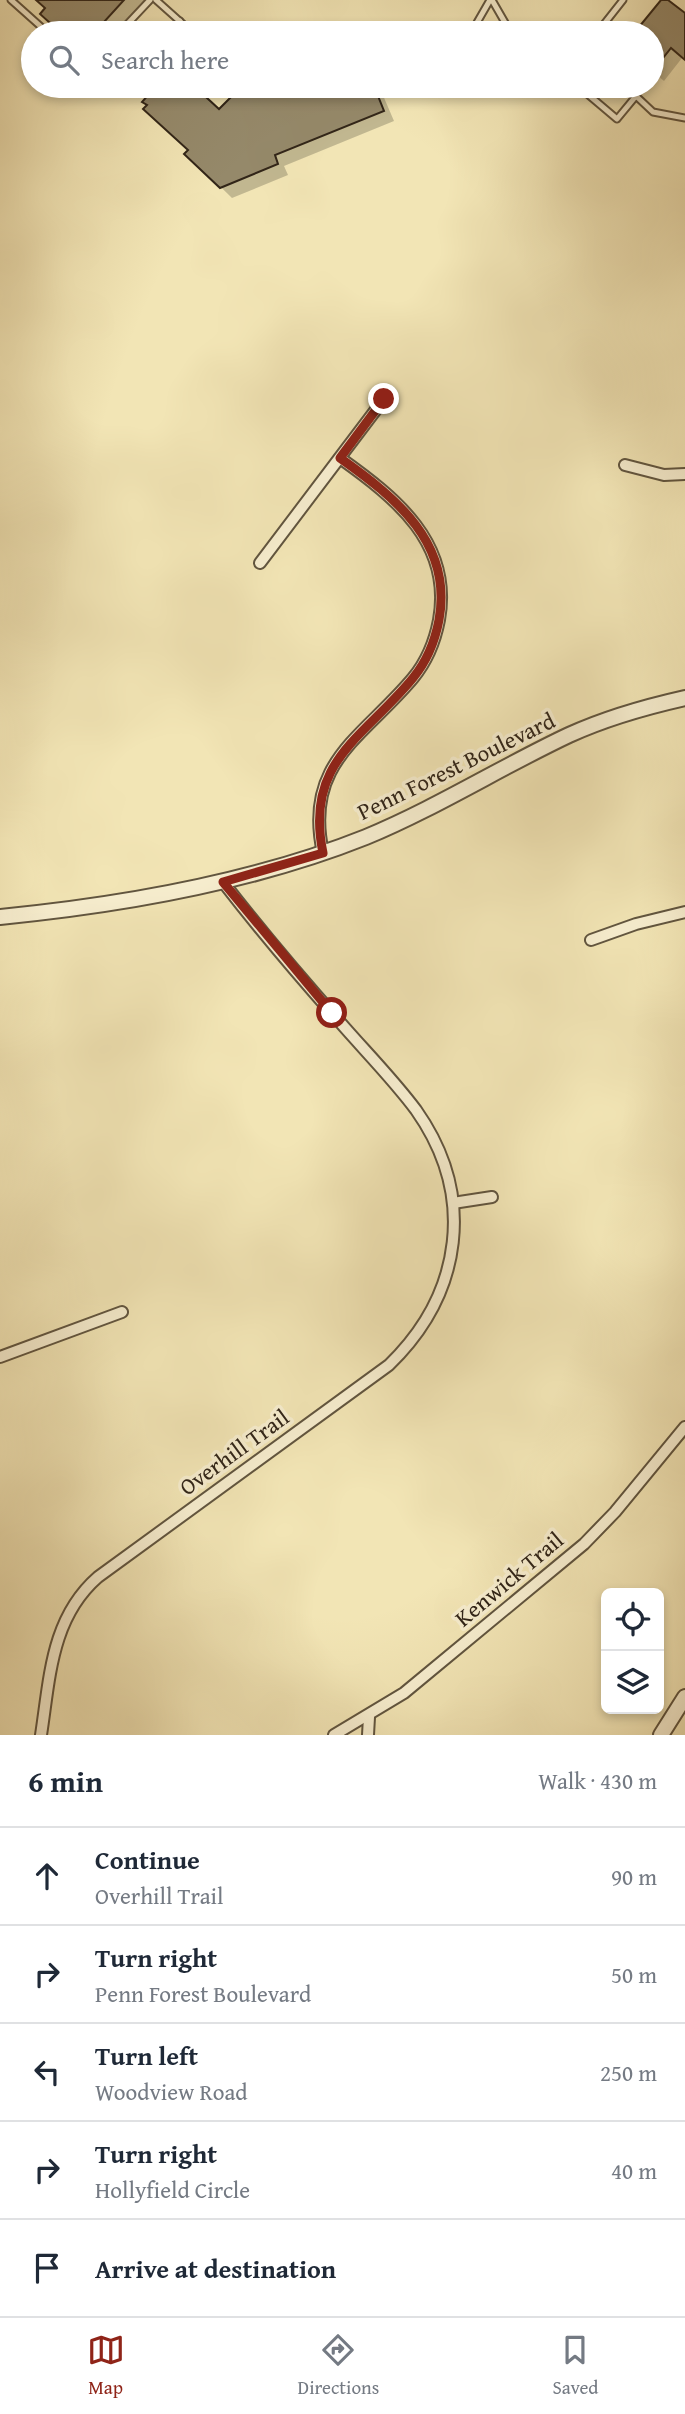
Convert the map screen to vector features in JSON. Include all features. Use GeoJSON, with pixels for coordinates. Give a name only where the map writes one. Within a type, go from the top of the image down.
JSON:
{"type":"FeatureCollection","features":[{"type":"Feature","properties":{"kind":"street"},"geometry":{"type":"LineString","coordinates":[[260,563],[384,399]]}},
{"type":"Feature","properties":{"kind":"street"},"geometry":{"type":"LineString","coordinates":[[323,853],[320,802],[329,773],[361,730],[415,676],[433,641],[441,608],[438,568],[426,537],[394,499],[340,458]]}},
{"type":"Feature","properties":{"kind":"street"},"geometry":{"type":"LineString","coordinates":[[625,465],[664,475],[685,474]]}},
{"type":"Feature","properties":{"kind":"street","name":"Penn Forest Boulevard"},"geometry":{"type":"LineString","coordinates":[[0,917],[223,882],[323,853],[415,815],[569,735],[642,708],[685,698]]}},
{"type":"Feature","properties":{"kind":"street","name":"Overhill Trail"},"geometry":{"type":"LineString","coordinates":[[41,1735],[54,1648],[63,1622],[77,1599],[98,1577],[378,1373],[407,1348],[430,1314],[449,1266],[454,1226],[453,1203],[444,1162],[416,1110],[223,882]]}},
{"type":"Feature","properties":{"kind":"street"},"geometry":{"type":"LineString","coordinates":[[592,940],[636,924],[685,912]]}},
{"type":"Feature","properties":{"kind":"street"},"geometry":{"type":"LineString","coordinates":[[453,1203],[492,1197]]}},
{"type":"Feature","properties":{"kind":"street"},"geometry":{"type":"LineString","coordinates":[[0,1357],[122,1312]]}},
{"type":"Feature","properties":{"kind":"street","name":"Kenwick Trail"},"geometry":{"type":"LineString","coordinates":[[334,1735],[369,1717],[437,1668],[584,1544],[615,1512],[685,1427]]}},
{"type":"Feature","properties":{"kind":"street"},"geometry":{"type":"LineString","coordinates":[[660,1735],[685,1697]]}},
{"type":"Feature","properties":{"kind":"street"},"geometry":{"type":"LineString","coordinates":[[368,1735],[369,1717]]}},
{"type":"Feature","properties":{"kind":"lane"},"geometry":{"type":"LineString","coordinates":[[11,0],[35,21]]}},
{"type":"Feature","properties":{"kind":"lane"},"geometry":{"type":"LineString","coordinates":[[130,21],[150,0]]}},
{"type":"Feature","properties":{"kind":"lane"},"geometry":{"type":"LineString","coordinates":[[156,0],[180,21]]}},
{"type":"Feature","properties":{"kind":"lane"},"geometry":{"type":"LineString","coordinates":[[478,21],[491,0],[504,21]]}},
{"type":"Feature","properties":{"kind":"lane"},"geometry":{"type":"LineString","coordinates":[[606,21],[623,0]]}},
{"type":"Feature","properties":{"kind":"lane"},"geometry":{"type":"LineString","coordinates":[[592,98],[617,119],[634,98]]}},
{"type":"Feature","properties":{"kind":"lane"},"geometry":{"type":"LineString","coordinates":[[638,98],[653,112],[685,118]]}},
{"type":"Feature","properties":{"kind":"building"},"geometry":{"type":"Polygon","coordinates":[[[36,0],[124,0],[105,21],[48,21],[40,14],[45,8],[36,0]]]}},
{"type":"Feature","properties":{"kind":"building"},"geometry":{"type":"Polygon","coordinates":[[[661,0],[668,0],[685,13],[685,60],[671,48],[664,57],[664,21],[644,21],[661,0]]]}},
{"type":"Feature","properties":{"kind":"building"},"geometry":{"type":"Polygon","coordinates":[[[146,98],[207,98],[219,109],[230,98],[379,98],[384,111],[275,155],[278,164],[220,188],[184,154],[188,150],[143,109],[147,105],[142,102],[146,98]]]}},
{"type":"Feature","properties":{"kind":"route"},"geometry":{"type":"LineString","coordinates":[[332,1013],[223,882],[323,853],[320,838],[320,802],[329,773],[361,730],[415,676],[426,659],[437,630],[442,590],[434,554],[426,537],[394,499],[340,458],[384,399]]}}]}
